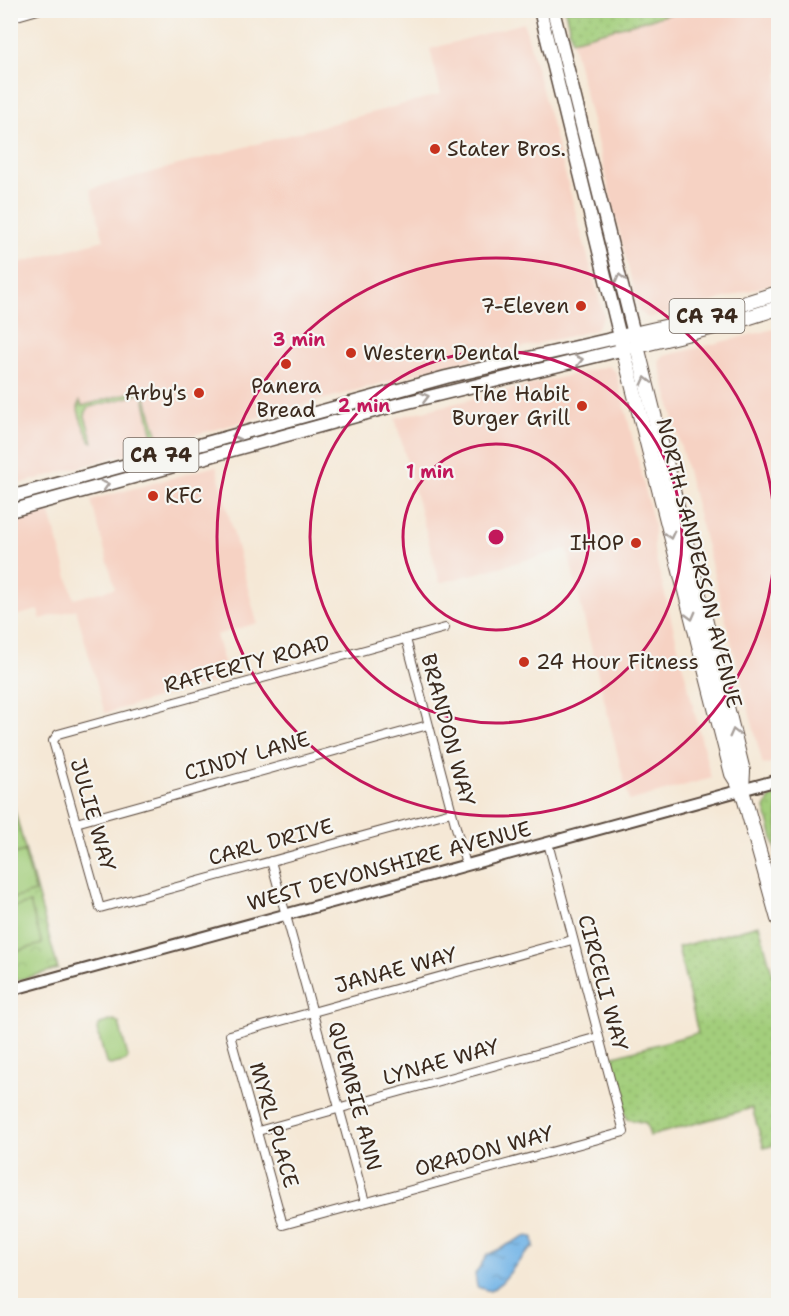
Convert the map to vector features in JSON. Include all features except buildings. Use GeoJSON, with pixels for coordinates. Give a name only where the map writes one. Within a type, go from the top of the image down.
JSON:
{"type":"FeatureCollection","features":[{"type":"Feature","properties":{"kind":"highway","name":"CA 74"},"geometry":{"type":"LineString","coordinates":[[629,342],[778,293]]}},
{"type":"Feature","properties":{"kind":"highway"},"geometry":{"type":"LineString","coordinates":[[629,342],[731,323],[778,308]]}},
{"type":"Feature","properties":{"kind":"highway","name":"NORTH SANDERSON AVENUE"},"geometry":{"type":"LineString","coordinates":[[629,342],[649,453],[732,774],[742,790],[778,919]]}},
{"type":"Feature","properties":{"kind":"highway","name":"NORTH SANDERSON AVENUE"},"geometry":{"type":"LineString","coordinates":[[629,342],[677,502],[743,771],[742,790]]}},
{"type":"Feature","properties":{"kind":"highway"},"geometry":{"type":"LineString","coordinates":[[649,453],[658,454],[677,502],[670,504],[654,471]]}},
{"type":"Feature","properties":{"kind":"main road"},"geometry":{"type":"LineString","coordinates":[[540,10],[577,160],[629,342]]}},
{"type":"Feature","properties":{"kind":"main road"},"geometry":{"type":"LineString","coordinates":[[553,10],[606,224],[629,342]]}},
{"type":"Feature","properties":{"kind":"main road"},"geometry":{"type":"LineString","coordinates":[[544,26],[551,30],[563,50]]}},
{"type":"Feature","properties":{"kind":"main road"},"geometry":{"type":"LineString","coordinates":[[555,72],[566,92],[580,146],[587,147]]}},
{"type":"Feature","properties":{"kind":"main road"},"geometry":{"type":"LineString","coordinates":[[577,160],[582,160],[586,165],[596,204],[606,224]]}},
{"type":"Feature","properties":{"kind":"main road"},"geometry":{"type":"LineString","coordinates":[[16,509],[629,342]]}},
{"type":"Feature","properties":{"kind":"main road","name":"CA 74"},"geometry":{"type":"LineString","coordinates":[[10,497],[446,376],[629,342]]}},
{"type":"Feature","properties":{"kind":"main road"},"geometry":{"type":"LineString","coordinates":[[16,509],[22,500],[67,487],[78,478]]}},
{"type":"Feature","properties":{"kind":"street"},"geometry":{"type":"LineString","coordinates":[[10,18],[38,10]]}},
{"type":"Feature","properties":{"kind":"street","name":"RAFFERTY ROAD"},"geometry":{"type":"LineString","coordinates":[[58,734],[445,628]]}},
{"type":"Feature","properties":{"kind":"street","name":"BRANDON WAY"},"geometry":{"type":"LineString","coordinates":[[406,639],[466,866]]}},
{"type":"Feature","properties":{"kind":"street","name":"CINDY LANE"},"geometry":{"type":"LineString","coordinates":[[76,823],[428,725]]}},
{"type":"Feature","properties":{"kind":"street","name":"JULIE WAY"},"geometry":{"type":"LineString","coordinates":[[58,734],[53,741],[100,908]]}},
{"type":"Feature","properties":{"kind":"street","name":"WEST DEVONSHIRE AVENUE"},"geometry":{"type":"LineString","coordinates":[[10,990],[778,780]]}},
{"type":"Feature","properties":{"kind":"street","name":"CARL DRIVE"},"geometry":{"type":"LineString","coordinates":[[100,908],[451,812]]}},
{"type":"Feature","properties":{"kind":"street","name":"CIRCELI WAY"},"geometry":{"type":"LineString","coordinates":[[548,843],[624,1132]]}},
{"type":"Feature","properties":{"kind":"street","name":"QUEMBIE ANN"},"geometry":{"type":"LineString","coordinates":[[271,861],[365,1202]]}},
{"type":"Feature","properties":{"kind":"street","name":"JANAE WAY"},"geometry":{"type":"LineString","coordinates":[[230,1035],[572,940]]}},
{"type":"Feature","properties":{"kind":"street","name":"MYRL PLACE"},"geometry":{"type":"LineString","coordinates":[[230,1035],[284,1224]]}},
{"type":"Feature","properties":{"kind":"street","name":"LYNAE WAY"},"geometry":{"type":"LineString","coordinates":[[258,1131],[598,1037]]}},
{"type":"Feature","properties":{"kind":"street","name":"ORADON WAY"},"geometry":{"type":"LineString","coordinates":[[284,1224],[624,1132]]}},
{"type":"Feature","properties":{"kind":"shaded area"},"geometry":{"type":"Polygon","coordinates":[[[681,11],[778,11],[778,282],[709,303],[648,318],[639,311],[572,40],[681,11]]]}},
{"type":"Feature","properties":{"kind":"shaded area"},"geometry":{"type":"Polygon","coordinates":[[[524,23],[604,316],[595,330],[433,369],[11,486],[11,265],[104,240],[90,189],[441,94],[430,49],[524,23]]]}},
{"type":"Feature","properties":{"kind":"shaded area"},"geometry":{"type":"Polygon","coordinates":[[[778,328],[778,761],[763,765],[659,362],[664,356],[778,328]]]}},
{"type":"Feature","properties":{"kind":"shaded area"},"geometry":{"type":"Polygon","coordinates":[[[608,366],[616,372],[654,525],[654,551],[711,778],[629,801],[567,549],[440,583],[395,418],[608,366]]]}},
{"type":"Feature","properties":{"kind":"shaded area"},"geometry":{"type":"Polygon","coordinates":[[[216,466],[257,623],[216,635],[228,678],[105,713],[76,609],[41,619],[38,610],[11,617],[11,521],[49,510],[74,599],[115,588],[91,500],[216,466]]]}},
{"type":"Feature","properties":{"kind":"green space"},"geometry":{"type":"Polygon","coordinates":[[[565,10],[681,10],[681,11],[572,40],[565,10]]]}},
{"type":"Feature","properties":{"kind":"green space"},"geometry":{"type":"Polygon","coordinates":[[[143,389],[160,443],[154,441],[144,397],[140,394],[87,408],[85,416],[93,442],[90,441],[79,414],[80,401],[82,406],[143,389]]]}},
{"type":"Feature","properties":{"kind":"green space"},"geometry":{"type":"Polygon","coordinates":[[[10,794],[58,969],[11,982],[10,982],[10,794]]]}},
{"type":"Feature","properties":{"kind":"green space"},"geometry":{"type":"Polygon","coordinates":[[[778,796],[778,858],[765,808],[770,798],[778,796]]]}},
{"type":"Feature","properties":{"kind":"green space"},"geometry":{"type":"Polygon","coordinates":[[[24,851],[35,892],[11,899],[11,855],[24,851]]]}},
{"type":"Feature","properties":{"kind":"green space"},"geometry":{"type":"Polygon","coordinates":[[[30,903],[42,944],[11,953],[11,908],[30,903]]]}},
{"type":"Feature","properties":{"kind":"green space"},"geometry":{"type":"Polygon","coordinates":[[[759,925],[778,994],[778,1144],[764,1148],[752,1108],[650,1136],[646,1123],[627,1119],[611,1057],[698,1033],[678,947],[759,925]]]}},
{"type":"Feature","properties":{"kind":"green space"},"geometry":{"type":"Polygon","coordinates":[[[114,1020],[119,1023],[128,1057],[126,1061],[110,1065],[106,1063],[97,1029],[100,1024],[114,1020]]]}},
{"type":"Feature","properties":{"kind":"water"},"geometry":{"type":"Polygon","coordinates":[[[525,1236],[533,1237],[534,1247],[522,1257],[497,1287],[490,1291],[477,1287],[475,1274],[487,1255],[525,1236]]]}},
{"type":"Feature","properties":{"kind":"place","name":"Stater Bros."},"geometry":{"type":"Point","coordinates":[435,149]}},
{"type":"Feature","properties":{"kind":"place","name":"7-Eleven"},"geometry":{"type":"Point","coordinates":[581,306]}},
{"type":"Feature","properties":{"kind":"place","name":"Western Dental"},"geometry":{"type":"Point","coordinates":[351,353]}},
{"type":"Feature","properties":{"kind":"place","name":"Panera Bread"},"geometry":{"type":"Point","coordinates":[286,364]}},
{"type":"Feature","properties":{"kind":"place","name":"Arby's"},"geometry":{"type":"Point","coordinates":[199,393]}},
{"type":"Feature","properties":{"kind":"place","name":"The Habit Burger Grill"},"geometry":{"type":"Point","coordinates":[582,406]}},
{"type":"Feature","properties":{"kind":"place","name":"KFC"},"geometry":{"type":"Point","coordinates":[153,496]}},
{"type":"Feature","properties":{"kind":"place","name":"IHOP"},"geometry":{"type":"Point","coordinates":[636,543]}},
{"type":"Feature","properties":{"kind":"place","name":"24 Hour Fitness"},"geometry":{"type":"Point","coordinates":[524,662]}}]}
